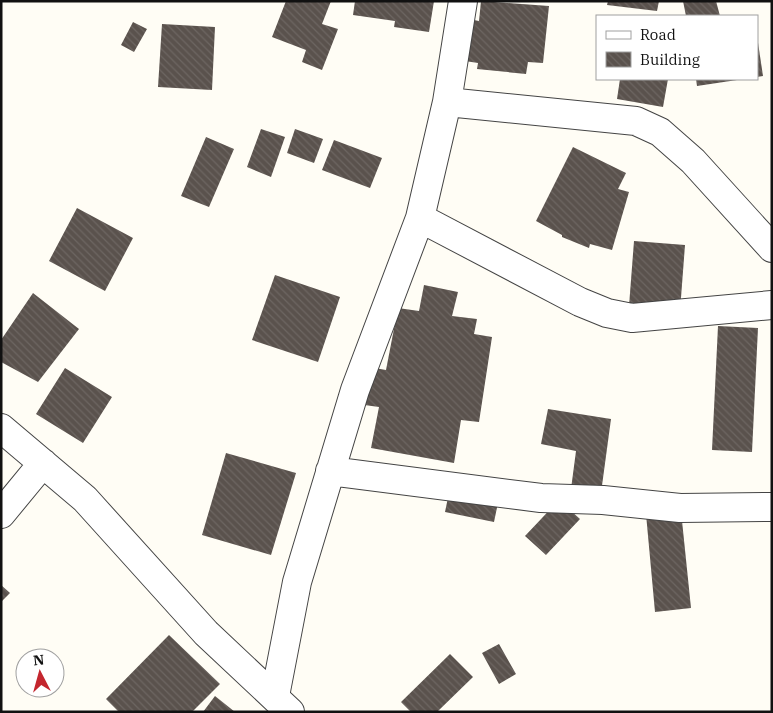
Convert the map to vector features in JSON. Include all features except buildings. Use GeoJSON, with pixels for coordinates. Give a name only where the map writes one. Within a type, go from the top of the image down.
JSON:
{"type":"FeatureCollection","features":[{"type":"Feature","properties":{"kind":"street"},"geometry":{"type":"LineString","coordinates":[[282,704],[297,582],[355,390],[420,218],[447,102],[464,1]]}},
{"type":"Feature","properties":{"kind":"street"},"geometry":{"type":"LineString","coordinates":[[447,102],[636,121],[660,132],[693,161],[772,248]]}},
{"type":"Feature","properties":{"kind":"street"},"geometry":{"type":"LineString","coordinates":[[420,218],[580,302],[606,313],[632,318],[772,305]]}},
{"type":"Feature","properties":{"kind":"street"},"geometry":{"type":"LineString","coordinates":[[1,428],[85,499],[206,633],[282,704]]}},
{"type":"Feature","properties":{"kind":"street"},"geometry":{"type":"LineString","coordinates":[[1,514],[44,464]]}},
{"type":"Feature","properties":{"kind":"street"},"geometry":{"type":"LineString","coordinates":[[330,471],[541,498],[603,500],[680,508],[772,506]]}}]}
